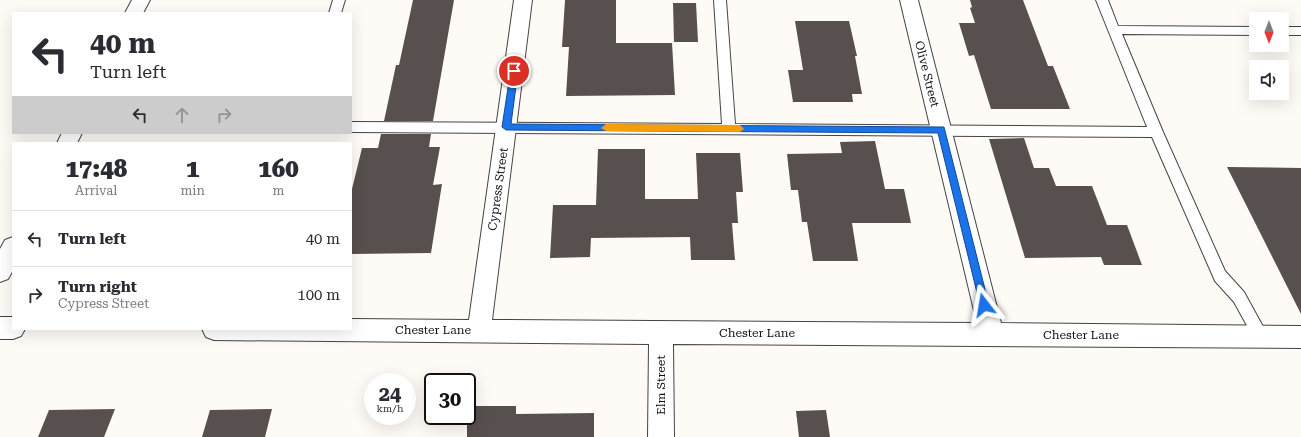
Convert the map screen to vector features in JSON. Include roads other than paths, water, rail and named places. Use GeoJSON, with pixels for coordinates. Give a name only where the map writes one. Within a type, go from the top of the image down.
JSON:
{"type":"FeatureCollection","features":[{"type":"Feature","properties":{"kind":"street"},"geometry":{"type":"LineString","coordinates":[[135,12],[141,0]]}},
{"type":"Feature","properties":{"kind":"street","name":"Cypress Street"},"geometry":{"type":"LineString","coordinates":[[479,331],[523,0]]}},
{"type":"Feature","properties":{"kind":"street","name":"Olive Street"},"geometry":{"type":"LineString","coordinates":[[909,0],[992,334]]}},
{"type":"Feature","properties":{"kind":"street"},"geometry":{"type":"LineString","coordinates":[[0,272],[12,249]]}},
{"type":"Feature","properties":{"kind":"street"},"geometry":{"type":"LineString","coordinates":[[0,328],[12,328]]}},
{"type":"Feature","properties":{"kind":"street","name":"Chester Lane"},"geometry":{"type":"LineString","coordinates":[[346,330],[1301,337]]}},
{"type":"Feature","properties":{"kind":"street","name":"Elm Street"},"geometry":{"type":"LineString","coordinates":[[661,332],[661,437]]}},
{"type":"Feature","properties":{"kind":"lane"},"geometry":{"type":"LineString","coordinates":[[335,12],[339,0]]}},
{"type":"Feature","properties":{"kind":"lane"},"geometry":{"type":"LineString","coordinates":[[720,0],[729,129]]}},
{"type":"Feature","properties":{"kind":"lane"},"geometry":{"type":"LineString","coordinates":[[1102,0],[1156,132],[1220,276],[1239,297],[1261,337]]}},
{"type":"Feature","properties":{"kind":"lane"},"geometry":{"type":"LineString","coordinates":[[1114,30],[1249,31]]}},
{"type":"Feature","properties":{"kind":"lane"},"geometry":{"type":"LineString","coordinates":[[1289,31],[1301,31]]}},
{"type":"Feature","properties":{"kind":"lane"},"geometry":{"type":"LineString","coordinates":[[352,127],[941,129],[1156,132]]}}]}
